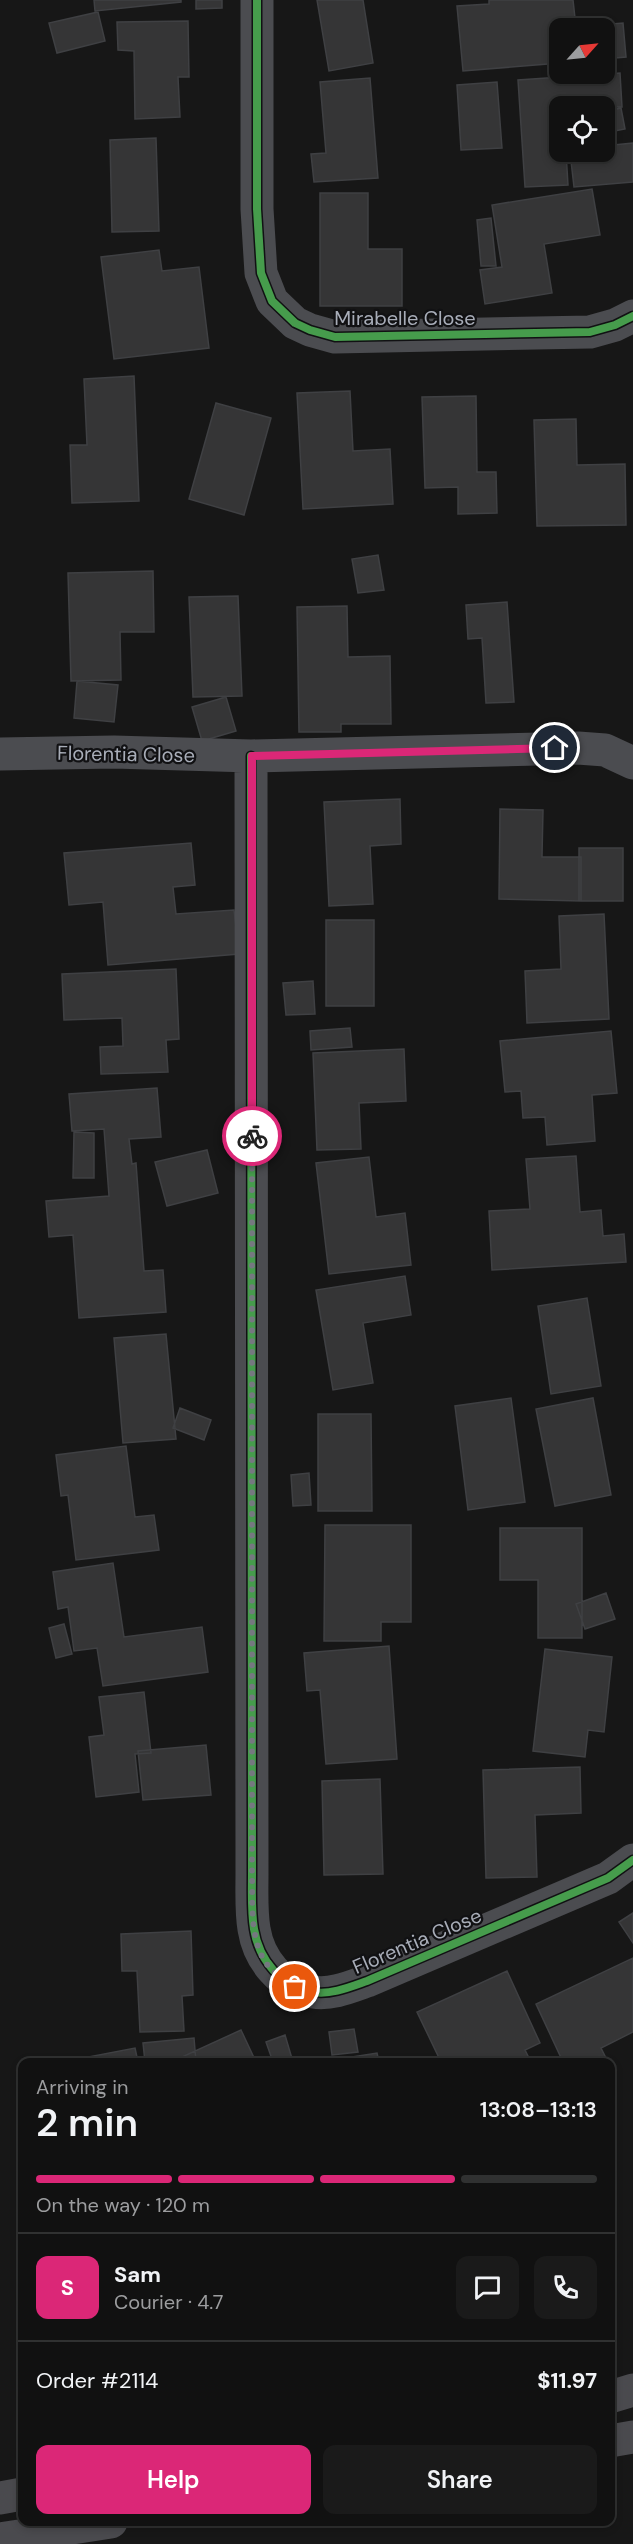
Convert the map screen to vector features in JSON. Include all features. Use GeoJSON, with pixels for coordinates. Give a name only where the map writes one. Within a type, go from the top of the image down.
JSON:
{"type":"FeatureCollection","features":[{"type":"Feature","properties":{"kind":"main road"},"geometry":{"type":"LineString","coordinates":[[615,2395],[633,2390]]}},
{"type":"Feature","properties":{"kind":"main road"},"geometry":{"type":"LineString","coordinates":[[615,2401],[633,2398]]}},
{"type":"Feature","properties":{"kind":"main road"},"geometry":{"type":"LineString","coordinates":[[615,2440],[633,2437]]}},
{"type":"Feature","properties":{"kind":"main road"},"geometry":{"type":"LineString","coordinates":[[0,2498],[18,2495]]}},
{"type":"Feature","properties":{"kind":"main road"},"geometry":{"type":"LineString","coordinates":[[0,2539],[85,2526]]}},
{"type":"Feature","properties":{"kind":"street","name":"Mirabelle Close"},"geometry":{"type":"LineString","coordinates":[[257,0],[256,209],[261,273],[272,301],[296,323],[310,330],[335,337],[380,338],[590,332],[615,325],[633,316]]}},
{"type":"Feature","properties":{"kind":"street","name":"Florentia Close"},"geometry":{"type":"LineString","coordinates":[[0,754],[114,752],[252,756],[578,748],[605,750],[633,764]]}},
{"type":"Feature","properties":{"kind":"street","name":"Florentia Close"},"geometry":{"type":"LineString","coordinates":[[252,756],[252,1874],[254,1929],[260,1953],[274,1972],[295,1987],[314,1992],[340,1990],[367,1981],[608,1878],[633,1860]]}},
{"type":"Feature","properties":{"kind":"building"},"geometry":{"type":"Polygon","coordinates":[[[94,0],[181,0],[181,2],[95,11],[94,0]]]}},
{"type":"Feature","properties":{"kind":"building"},"geometry":{"type":"Polygon","coordinates":[[[196,0],[222,0],[222,8],[196,9],[196,0]]]}},
{"type":"Feature","properties":{"kind":"building"},"geometry":{"type":"Polygon","coordinates":[[[317,0],[363,0],[373,63],[329,71],[317,0]]]}},
{"type":"Feature","properties":{"kind":"building"},"geometry":{"type":"Polygon","coordinates":[[[489,0],[573,0],[575,18],[549,18],[549,64],[463,71],[457,6],[489,4],[489,0]]]}},
{"type":"Feature","properties":{"kind":"building"},"geometry":{"type":"Polygon","coordinates":[[[98,12],[105,41],[57,53],[49,23],[98,12]]]}},
{"type":"Feature","properties":{"kind":"building"},"geometry":{"type":"Polygon","coordinates":[[[188,21],[189,77],[178,77],[180,117],[135,119],[134,51],[118,50],[117,22],[188,21]]]}},
{"type":"Feature","properties":{"kind":"building"},"geometry":{"type":"Polygon","coordinates":[[[623,23],[626,57],[615,58],[615,24],[623,23]]]}},
{"type":"Feature","properties":{"kind":"building"},"geometry":{"type":"Polygon","coordinates":[[[615,73],[620,73],[622,107],[615,107],[615,96],[549,96],[549,162],[567,162],[568,185],[525,187],[518,80],[549,78],[549,84],[615,84],[615,73]]]}},
{"type":"Feature","properties":{"kind":"building"},"geometry":{"type":"Polygon","coordinates":[[[370,78],[378,178],[314,182],[311,154],[326,153],[320,82],[370,78]]]}},
{"type":"Feature","properties":{"kind":"building"},"geometry":{"type":"Polygon","coordinates":[[[497,82],[502,148],[461,150],[457,85],[497,82]]]}},
{"type":"Feature","properties":{"kind":"building"},"geometry":{"type":"Polygon","coordinates":[[[621,108],[625,129],[615,131],[615,109],[621,108]]]}},
{"type":"Feature","properties":{"kind":"building"},"geometry":{"type":"Polygon","coordinates":[[[156,138],[159,231],[112,232],[110,140],[156,138]]]}},
{"type":"Feature","properties":{"kind":"building"},"geometry":{"type":"Polygon","coordinates":[[[633,143],[633,182],[574,187],[571,162],[615,162],[615,145],[633,143]]]}},
{"type":"Feature","properties":{"kind":"building"},"geometry":{"type":"Polygon","coordinates":[[[592,189],[600,235],[544,244],[552,293],[485,304],[480,270],[502,267],[492,205],[592,189]]]}},
{"type":"Feature","properties":{"kind":"building"},"geometry":{"type":"Polygon","coordinates":[[[320,193],[368,193],[368,249],[402,249],[402,306],[320,306],[320,193]]]}},
{"type":"Feature","properties":{"kind":"building"},"geometry":{"type":"Polygon","coordinates":[[[491,218],[496,266],[481,266],[477,220],[491,218]]]}},
{"type":"Feature","properties":{"kind":"building"},"geometry":{"type":"Polygon","coordinates":[[[159,250],[162,271],[199,267],[209,348],[114,359],[101,257],[159,250]]]}},
{"type":"Feature","properties":{"kind":"building"},"geometry":{"type":"Polygon","coordinates":[[[134,376],[139,501],[72,503],[70,445],[87,445],[84,379],[134,376]]]}},
{"type":"Feature","properties":{"kind":"building"},"geometry":{"type":"Polygon","coordinates":[[[350,391],[353,451],[390,449],[393,504],[303,509],[297,393],[350,391]]]}},
{"type":"Feature","properties":{"kind":"building"},"geometry":{"type":"Polygon","coordinates":[[[476,396],[477,472],[496,472],[497,513],[458,514],[458,487],[425,488],[422,397],[476,396]]]}},
{"type":"Feature","properties":{"kind":"building"},"geometry":{"type":"Polygon","coordinates":[[[216,403],[271,418],[244,515],[189,499],[216,403]]]}},
{"type":"Feature","properties":{"kind":"building"},"geometry":{"type":"Polygon","coordinates":[[[576,419],[577,465],[625,464],[626,525],[537,526],[534,420],[576,419]]]}},
{"type":"Feature","properties":{"kind":"building"},"geometry":{"type":"Polygon","coordinates":[[[378,555],[384,590],[358,593],[352,559],[378,555]]]}},
{"type":"Feature","properties":{"kind":"building"},"geometry":{"type":"Polygon","coordinates":[[[153,571],[154,632],[120,632],[121,680],[71,681],[68,573],[153,571]]]}},
{"type":"Feature","properties":{"kind":"building"},"geometry":{"type":"Polygon","coordinates":[[[238,596],[242,696],[193,697],[189,597],[238,596]]]}},
{"type":"Feature","properties":{"kind":"building"},"geometry":{"type":"Polygon","coordinates":[[[507,602],[514,702],[486,703],[482,638],[468,639],[466,605],[507,602]]]}},
{"type":"Feature","properties":{"kind":"building"},"geometry":{"type":"Polygon","coordinates":[[[347,606],[348,657],[390,656],[391,724],[341,724],[341,732],[299,732],[297,607],[347,606]]]}},
{"type":"Feature","properties":{"kind":"building"},"geometry":{"type":"Polygon","coordinates":[[[77,681],[118,685],[114,722],[74,718],[77,681]]]}},
{"type":"Feature","properties":{"kind":"building"},"geometry":{"type":"Polygon","coordinates":[[[226,697],[236,731],[202,741],[192,707],[226,697]]]}},
{"type":"Feature","properties":{"kind":"building"},"geometry":{"type":"Polygon","coordinates":[[[400,799],[401,844],[370,846],[373,904],[329,906],[324,802],[400,799]]]}},
{"type":"Feature","properties":{"kind":"building"},"geometry":{"type":"Polygon","coordinates":[[[500,809],[543,810],[542,857],[581,857],[581,901],[499,899],[500,809]]]}},
{"type":"Feature","properties":{"kind":"building"},"geometry":{"type":"Polygon","coordinates":[[[191,843],[195,885],[173,887],[176,914],[234,910],[239,954],[108,965],[103,902],[69,905],[64,853],[191,843]]]}},
{"type":"Feature","properties":{"kind":"building"},"geometry":{"type":"Polygon","coordinates":[[[579,848],[623,848],[623,901],[579,901],[579,848]]]}},
{"type":"Feature","properties":{"kind":"building"},"geometry":{"type":"Polygon","coordinates":[[[604,914],[609,1019],[527,1023],[525,971],[561,969],[559,916],[604,914]]]}},
{"type":"Feature","properties":{"kind":"building"},"geometry":{"type":"Polygon","coordinates":[[[326,920],[374,920],[374,1006],[326,1006],[326,920]]]}},
{"type":"Feature","properties":{"kind":"building"},"geometry":{"type":"Polygon","coordinates":[[[176,969],[179,1039],[166,1040],[168,1072],[101,1074],[100,1047],[123,1046],[122,1018],[64,1020],[62,974],[176,969]]]}},
{"type":"Feature","properties":{"kind":"building"},"geometry":{"type":"Polygon","coordinates":[[[313,981],[315,1014],[286,1015],[283,983],[313,981]]]}},
{"type":"Feature","properties":{"kind":"building"},"geometry":{"type":"Polygon","coordinates":[[[350,1028],[352,1047],[311,1050],[310,1031],[350,1028]]]}},
{"type":"Feature","properties":{"kind":"building"},"geometry":{"type":"Polygon","coordinates":[[[611,1031],[617,1093],[592,1095],[595,1141],[547,1145],[545,1117],[523,1118],[521,1091],[505,1092],[500,1041],[611,1031]]]}},
{"type":"Feature","properties":{"kind":"building"},"geometry":{"type":"Polygon","coordinates":[[[404,1049],[406,1101],[359,1103],[361,1149],[317,1150],[313,1053],[404,1049]]]}},
{"type":"Feature","properties":{"kind":"building"},"geometry":{"type":"Polygon","coordinates":[[[157,1088],[161,1137],[129,1139],[132,1164],[136,1163],[144,1271],[163,1270],[166,1312],[79,1318],[73,1235],[49,1237],[46,1201],[109,1196],[104,1129],[72,1131],[69,1094],[157,1088]]]}},
{"type":"Feature","properties":{"kind":"building"},"geometry":{"type":"Polygon","coordinates":[[[74,1132],[94,1133],[94,1178],[73,1178],[74,1132]]]}},
{"type":"Feature","properties":{"kind":"building"},"geometry":{"type":"Polygon","coordinates":[[[207,1150],[218,1193],[167,1206],[155,1162],[207,1150]]]}},
{"type":"Feature","properties":{"kind":"building"},"geometry":{"type":"Polygon","coordinates":[[[576,1156],[580,1212],[601,1210],[603,1236],[624,1234],[626,1262],[492,1270],[489,1211],[530,1209],[526,1159],[576,1156]]]}},
{"type":"Feature","properties":{"kind":"building"},"geometry":{"type":"Polygon","coordinates":[[[369,1157],[376,1217],[405,1213],[411,1265],[329,1274],[316,1163],[369,1157]]]}},
{"type":"Feature","properties":{"kind":"building"},"geometry":{"type":"Polygon","coordinates":[[[405,1276],[411,1315],[363,1323],[373,1383],[333,1390],[316,1290],[405,1276]]]}},
{"type":"Feature","properties":{"kind":"building"},"geometry":{"type":"Polygon","coordinates":[[[587,1298],[601,1386],[551,1394],[538,1306],[587,1298]]]}},
{"type":"Feature","properties":{"kind":"building"},"geometry":{"type":"Polygon","coordinates":[[[166,1334],[176,1439],[123,1443],[114,1338],[166,1334]]]}},
{"type":"Feature","properties":{"kind":"building"},"geometry":{"type":"Polygon","coordinates":[[[511,1398],[525,1502],[468,1510],[455,1406],[511,1398]]]}},
{"type":"Feature","properties":{"kind":"building"},"geometry":{"type":"Polygon","coordinates":[[[593,1398],[611,1495],[555,1506],[536,1409],[593,1398]]]}},
{"type":"Feature","properties":{"kind":"building"},"geometry":{"type":"Polygon","coordinates":[[[180,1408],[211,1420],[204,1440],[173,1428],[180,1408]]]}},
{"type":"Feature","properties":{"kind":"building"},"geometry":{"type":"Polygon","coordinates":[[[318,1414],[371,1414],[372,1511],[318,1511],[318,1414]]]}},
{"type":"Feature","properties":{"kind":"building"},"geometry":{"type":"Polygon","coordinates":[[[126,1446],[135,1517],[154,1515],[159,1550],[76,1560],[68,1495],[61,1496],[56,1455],[126,1446]]]}},
{"type":"Feature","properties":{"kind":"building"},"geometry":{"type":"Polygon","coordinates":[[[309,1473],[311,1505],[293,1506],[291,1475],[309,1473]]]}},
{"type":"Feature","properties":{"kind":"building"},"geometry":{"type":"Polygon","coordinates":[[[325,1525],[411,1525],[411,1622],[381,1622],[381,1641],[324,1641],[325,1525]]]}},
{"type":"Feature","properties":{"kind":"building"},"geometry":{"type":"Polygon","coordinates":[[[500,1528],[582,1528],[582,1638],[538,1638],[538,1580],[500,1580],[500,1528]]]}},
{"type":"Feature","properties":{"kind":"building"},"geometry":{"type":"Polygon","coordinates":[[[113,1563],[124,1637],[202,1627],[208,1672],[103,1686],[97,1648],[74,1651],[68,1607],[58,1609],[53,1572],[113,1563]]]}},
{"type":"Feature","properties":{"kind":"building"},"geometry":{"type":"Polygon","coordinates":[[[606,1593],[615,1619],[585,1629],[576,1604],[606,1593]]]}},
{"type":"Feature","properties":{"kind":"building"},"geometry":{"type":"Polygon","coordinates":[[[64,1624],[72,1654],[56,1658],[49,1628],[64,1624]]]}},
{"type":"Feature","properties":{"kind":"building"},"geometry":{"type":"Polygon","coordinates":[[[389,1646],[397,1759],[326,1764],[320,1690],[307,1691],[304,1653],[389,1646]]]}},
{"type":"Feature","properties":{"kind":"building"},"geometry":{"type":"Polygon","coordinates":[[[545,1649],[612,1657],[604,1732],[588,1730],[585,1757],[533,1751],[545,1649]]]}},
{"type":"Feature","properties":{"kind":"building"},"geometry":{"type":"Polygon","coordinates":[[[144,1692],[151,1753],[135,1754],[139,1792],[96,1797],[89,1737],[104,1735],[99,1697],[144,1692]]]}},
{"type":"Feature","properties":{"kind":"building"},"geometry":{"type":"Polygon","coordinates":[[[206,1745],[211,1795],[143,1800],[138,1751],[206,1745]]]}},
{"type":"Feature","properties":{"kind":"building"},"geometry":{"type":"Polygon","coordinates":[[[580,1767],[581,1813],[535,1815],[537,1877],[486,1878],[483,1770],[580,1767]]]}},
{"type":"Feature","properties":{"kind":"building"},"geometry":{"type":"Polygon","coordinates":[[[380,1779],[383,1874],[324,1875],[322,1781],[380,1779]]]}},
{"type":"Feature","properties":{"kind":"building"},"geometry":{"type":"Polygon","coordinates":[[[633,1913],[633,1943],[619,1922],[633,1913]]]}},
{"type":"Feature","properties":{"kind":"building"},"geometry":{"type":"Polygon","coordinates":[[[191,1931],[193,1995],[182,1996],[184,2031],[140,2032],[137,1971],[122,1971],[121,1934],[191,1931]]]}},
{"type":"Feature","properties":{"kind":"building"},"geometry":{"type":"Polygon","coordinates":[[[633,1958],[633,2032],[601,2048],[606,2058],[561,2058],[536,2004],[633,1958]]]}},
{"type":"Feature","properties":{"kind":"building"},"geometry":{"type":"Polygon","coordinates":[[[507,1971],[540,2043],[525,2050],[529,2058],[439,2058],[417,2012],[507,1971]]]}},
{"type":"Feature","properties":{"kind":"building"},"geometry":{"type":"Polygon","coordinates":[[[354,2029],[358,2052],[332,2055],[329,2032],[354,2029]]]}},
{"type":"Feature","properties":{"kind":"building"},"geometry":{"type":"Polygon","coordinates":[[[241,2030],[254,2058],[185,2058],[184,2056],[241,2030]]]}},
{"type":"Feature","properties":{"kind":"building"},"geometry":{"type":"Polygon","coordinates":[[[285,2035],[292,2058],[272,2058],[266,2042],[285,2035]]]}},
{"type":"Feature","properties":{"kind":"building"},"geometry":{"type":"Polygon","coordinates":[[[194,2038],[196,2058],[145,2058],[143,2043],[194,2038]]]}},
{"type":"Feature","properties":{"kind":"building"},"geometry":{"type":"Polygon","coordinates":[[[135,2048],[137,2058],[83,2058],[135,2048]]]}},
{"type":"Feature","properties":{"kind":"building"},"geometry":{"type":"Polygon","coordinates":[[[377,2053],[378,2058],[346,2058],[377,2053]]]}},
{"type":"Feature","properties":{"kind":"cycle path"},"geometry":{"type":"LineString","coordinates":[[257,0],[257,209],[261,273],[272,301],[295,323],[335,337],[590,332],[615,325],[633,316]]}},
{"type":"Feature","properties":{"kind":"cycle path"},"geometry":{"type":"LineString","coordinates":[[251,756],[252,1895],[253,1922],[257,1940],[266,1961],[273,1970],[291,1984],[313,1992],[334,1991],[367,1981],[608,1878],[633,1860]]}},
{"type":"Feature","properties":{"kind":"way so far"},"geometry":{"type":"LineString","coordinates":[[252,1136],[252,1874],[254,1929],[260,1953],[274,1972],[295,1987]]}},
{"type":"Feature","properties":{"kind":"route"},"geometry":{"type":"LineString","coordinates":[[252,1136],[252,756],[555,748]]}}]}
